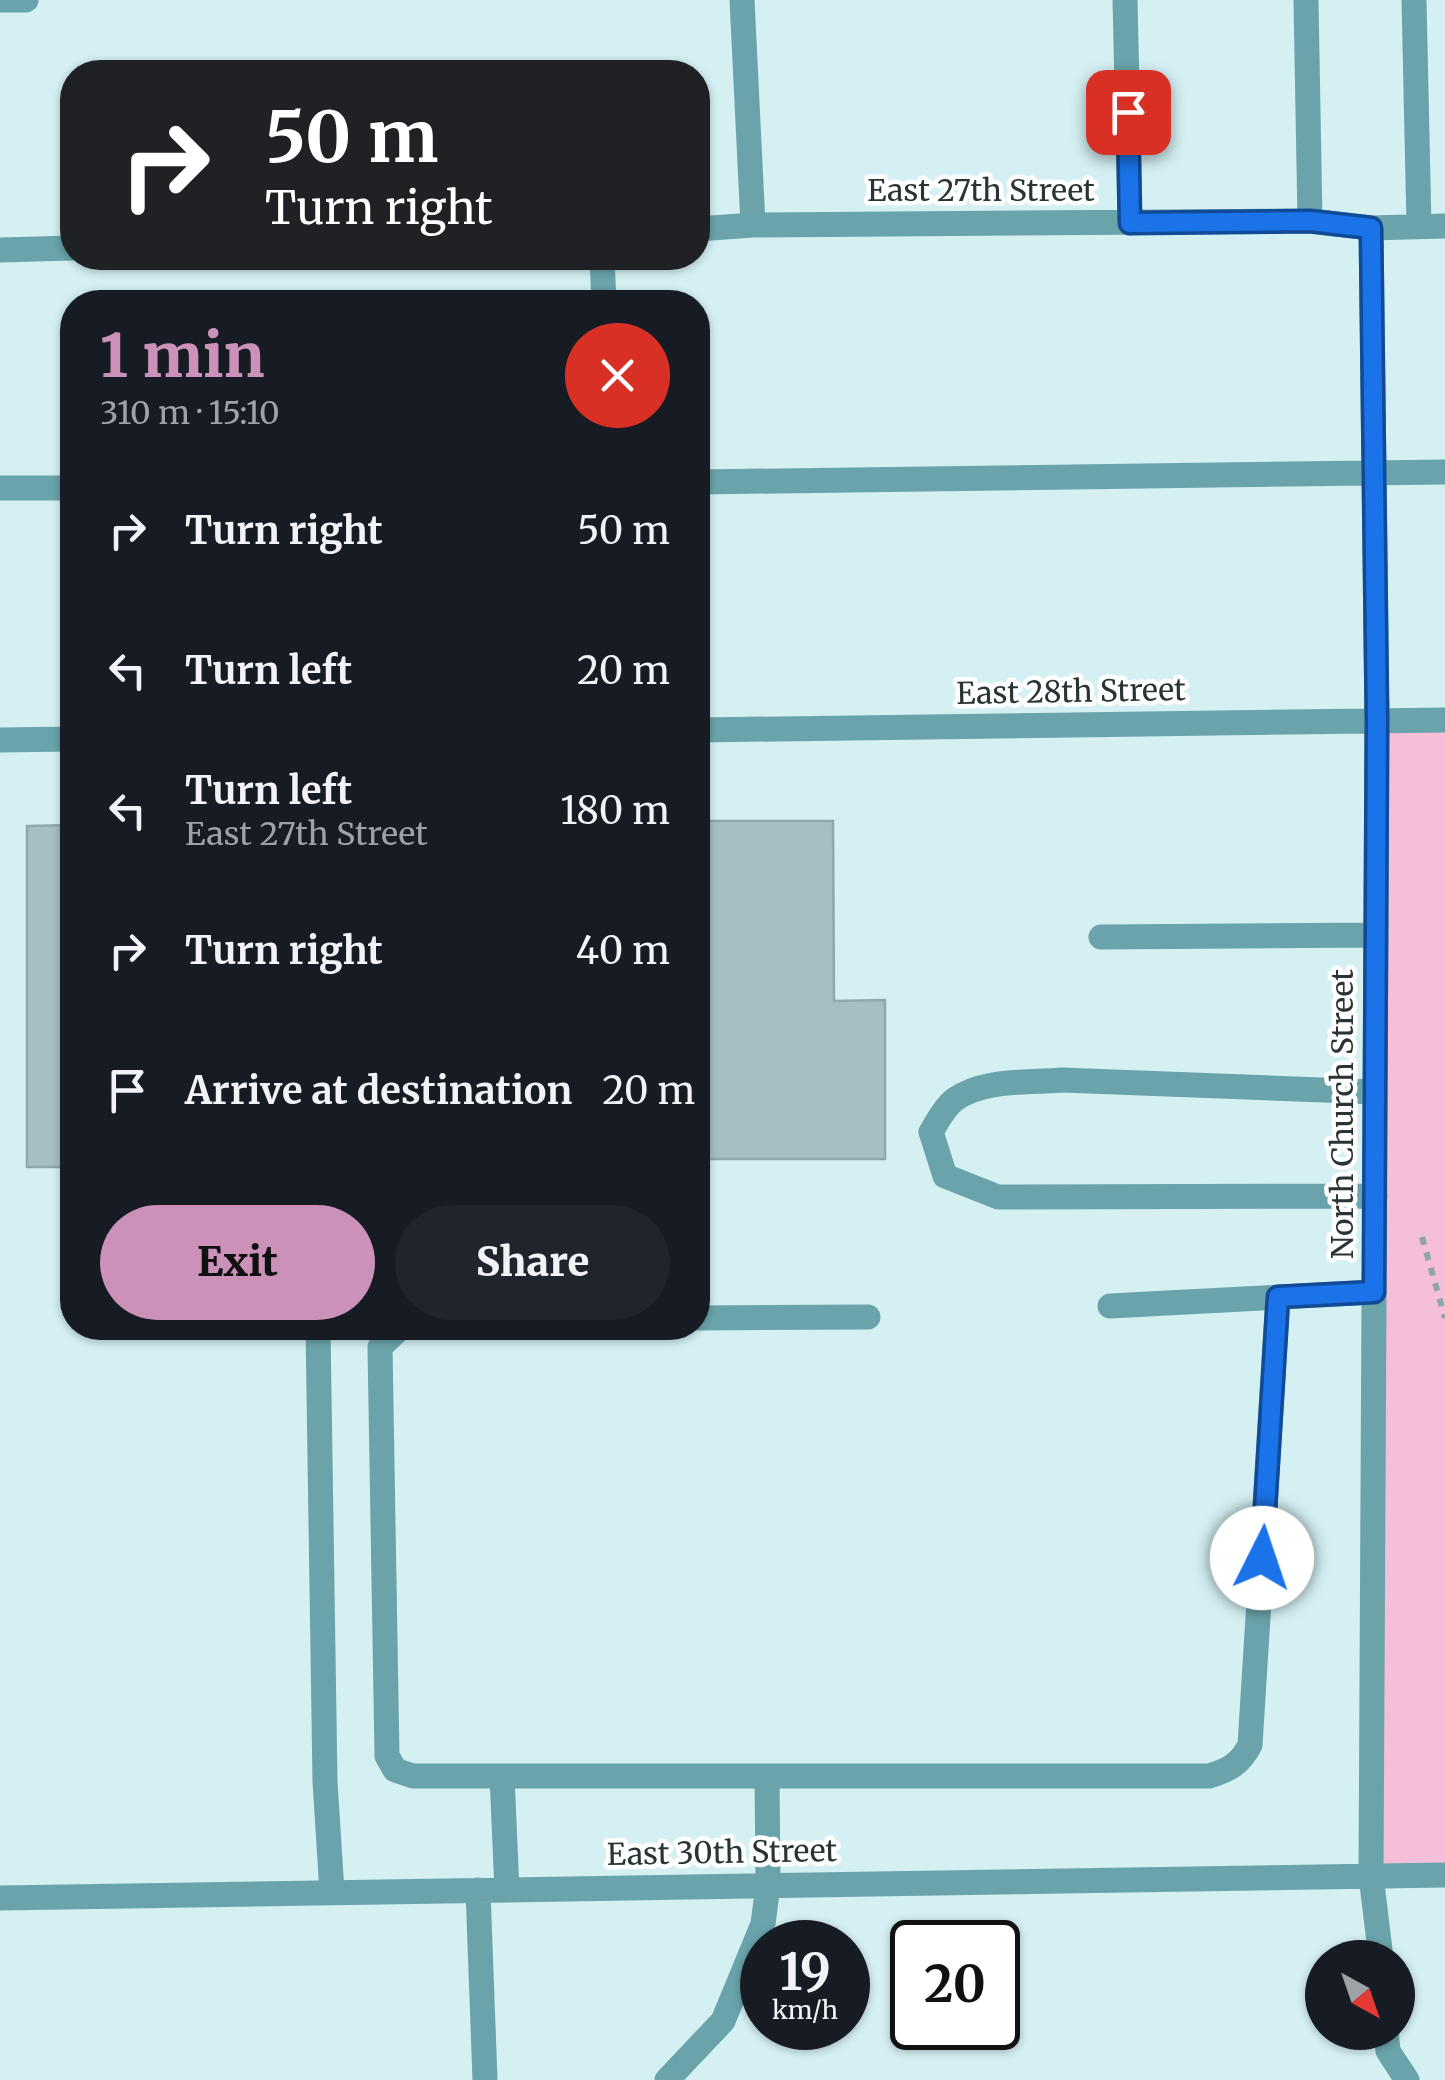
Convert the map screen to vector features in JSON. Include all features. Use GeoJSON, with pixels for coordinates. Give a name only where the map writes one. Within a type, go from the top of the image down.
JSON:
{"type":"FeatureCollection","features":[{"type":"Feature","properties":{"kind":"street"},"geometry":{"type":"LineString","coordinates":[[0,0],[26,0]]}},
{"type":"Feature","properties":{"kind":"street"},"geometry":{"type":"LineString","coordinates":[[742,0],[753,225]]}},
{"type":"Feature","properties":{"kind":"street"},"geometry":{"type":"LineString","coordinates":[[1125,0],[1130,223]]}},
{"type":"Feature","properties":{"kind":"street"},"geometry":{"type":"LineString","coordinates":[[1306,0],[1310,221]]}},
{"type":"Feature","properties":{"kind":"street"},"geometry":{"type":"LineString","coordinates":[[1414,0],[1432,226]]}},
{"type":"Feature","properties":{"kind":"street","name":"East 27th Street"},"geometry":{"type":"LineString","coordinates":[[710,228],[1310,221],[1371,228],[1432,226]]}},
{"type":"Feature","properties":{"kind":"street","name":"North Church Street"},"geometry":{"type":"LineString","coordinates":[[1371,228],[1377,720],[1371,1876],[1379,1940]]}},
{"type":"Feature","properties":{"kind":"street"},"geometry":{"type":"LineString","coordinates":[[0,250],[60,248]]}},
{"type":"Feature","properties":{"kind":"street"},"geometry":{"type":"LineString","coordinates":[[710,482],[1445,472]]}},
{"type":"Feature","properties":{"kind":"street"},"geometry":{"type":"LineString","coordinates":[[0,488],[60,488]]}},
{"type":"Feature","properties":{"kind":"street","name":"East 28th Street"},"geometry":{"type":"LineString","coordinates":[[710,730],[1445,720]]}},
{"type":"Feature","properties":{"kind":"street"},"geometry":{"type":"LineString","coordinates":[[0,740],[60,739]]}},
{"type":"Feature","properties":{"kind":"street"},"geometry":{"type":"LineString","coordinates":[[1101,937],[1376,936]]}},
{"type":"Feature","properties":{"kind":"street"},"geometry":{"type":"LineString","coordinates":[[1375,1196],[998,1197],[945,1176],[930,1132],[950,1102],[975,1088],[1062,1080],[1376,1092]]}},
{"type":"Feature","properties":{"kind":"street"},"geometry":{"type":"LineString","coordinates":[[1110,1306],[1374,1292]]}},
{"type":"Feature","properties":{"kind":"street"},"geometry":{"type":"LineString","coordinates":[[387,1340],[380,1347],[386,1756],[394,1770],[412,1776],[1208,1776],[1242,1761],[1250,1745],[1278,1297]]}},
{"type":"Feature","properties":{"kind":"street"},"geometry":{"type":"LineString","coordinates":[[710,1318],[868,1317]]}},
{"type":"Feature","properties":{"kind":"street"},"geometry":{"type":"LineString","coordinates":[[318,1340],[325,1782],[332,1892]]}},
{"type":"Feature","properties":{"kind":"street"},"geometry":{"type":"LineString","coordinates":[[502,1776],[508,1890]]}},
{"type":"Feature","properties":{"kind":"street"},"geometry":{"type":"LineString","coordinates":[[667,2080],[722,2021],[763,1924],[768,1884],[767,1776]]}},
{"type":"Feature","properties":{"kind":"street","name":"East 30th Street"},"geometry":{"type":"LineString","coordinates":[[0,1898],[1445,1875]]}},
{"type":"Feature","properties":{"kind":"street"},"geometry":{"type":"LineString","coordinates":[[478,1890],[485,2080]]}},
{"type":"Feature","properties":{"kind":"street"},"geometry":{"type":"LineString","coordinates":[[1388,2050],[1408,2080]]}},
{"type":"Feature","properties":{"kind":"path"},"geometry":{"type":"LineString","coordinates":[[1422,1238],[1445,1318]]}},
{"type":"Feature","properties":{"kind":"shaded area"},"geometry":{"type":"Polygon","coordinates":[[[1445,719],[1445,1875],[1371,1876],[1377,720],[1445,719]]]}},
{"type":"Feature","properties":{"kind":"building"},"geometry":{"type":"Polygon","coordinates":[[[710,821],[833,821],[834,1001],[885,1000],[885,1159],[710,1159],[710,821]]]}},
{"type":"Feature","properties":{"kind":"building"},"geometry":{"type":"Polygon","coordinates":[[[60,825],[60,1167],[27,1167],[27,826],[60,825]]]}},
{"type":"Feature","properties":{"kind":"route"},"geometry":{"type":"LineString","coordinates":[[1128,112],[1130,223],[1310,221],[1371,228],[1377,720],[1374,1292],[1278,1297],[1262,1558]]}}]}
